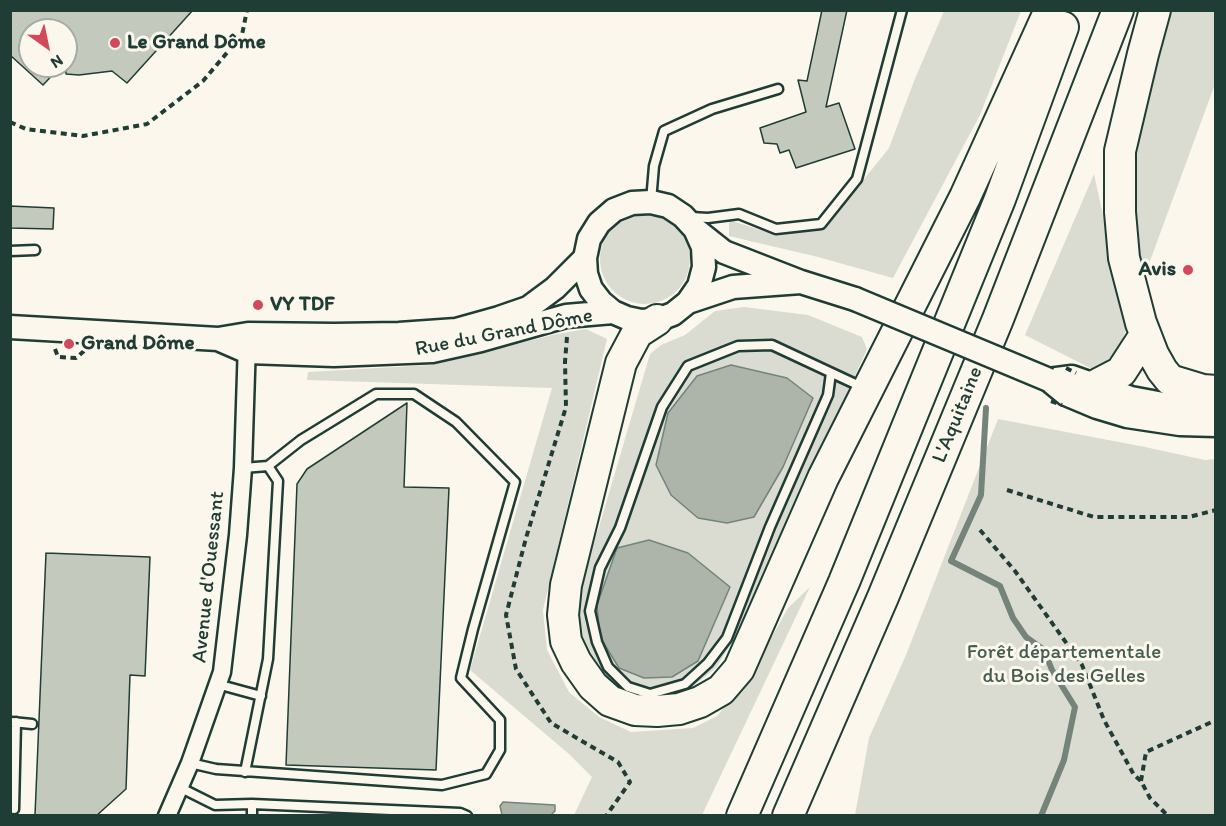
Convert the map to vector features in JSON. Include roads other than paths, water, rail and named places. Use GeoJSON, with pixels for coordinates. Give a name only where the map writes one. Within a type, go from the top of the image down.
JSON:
{"type":"FeatureCollection","features":[{"type":"Feature","properties":{"kind":"highway"},"geometry":{"type":"LineString","coordinates":[[657,320],[637,333],[621,363],[566,585],[563,615],[566,641],[576,662],[593,686],[610,701],[635,710],[657,711],[679,709],[700,702],[721,690],[739,669],[823,478],[964,197],[1050,10]]}},
{"type":"Feature","properties":{"kind":"highway","name":"L'Aquitaine"},"geometry":{"type":"LineString","coordinates":[[742,816],[848,571],[1000,199],[1069,10]]}},
{"type":"Feature","properties":{"kind":"highway","name":"L'Aquitaine"},"geometry":{"type":"LineString","coordinates":[[788,816],[884,597],[993,330],[1118,10]]}},
{"type":"Feature","properties":{"kind":"highway"},"geometry":{"type":"LineString","coordinates":[[1155,10],[1120,151],[1122,247],[1145,334],[1162,370],[1170,381],[1215,391]]}},
{"type":"Feature","properties":{"kind":"highway"},"geometry":{"type":"LineString","coordinates":[[1071,384],[1121,372],[1145,334]]}},
{"type":"Feature","properties":{"kind":"street"},"geometry":{"type":"LineString","coordinates":[[689,222],[703,247],[704,267],[699,286],[688,302],[673,314],[657,320],[642,321],[613,312],[601,302],[591,289],[586,274],[585,258],[589,239],[599,223],[614,210],[632,203],[651,202],[668,206],[689,222],[724,252],[801,282],[855,299],[1071,384],[1179,407],[1215,410]]}},
{"type":"Feature","properties":{"kind":"street","name":"Rue du Grand Dôme"},"geometry":{"type":"LineString","coordinates":[[248,342],[334,335],[456,330],[528,308],[555,288],[585,258]]}},
{"type":"Feature","properties":{"kind":"street"},"geometry":{"type":"LineString","coordinates":[[688,302],[734,287],[801,282]]}},
{"type":"Feature","properties":{"kind":"street","name":"Rue du Grand Dôme"},"geometry":{"type":"LineString","coordinates":[[10,327],[218,339],[334,355],[432,351],[566,316],[613,312]]}},
{"type":"Feature","properties":{"kind":"street","name":"Avenue d'Ouessant"},"geometry":{"type":"LineString","coordinates":[[167,816],[190,763],[222,672],[238,535],[248,342]]}},
{"type":"Feature","properties":{"kind":"street"},"geometry":{"type":"LineString","coordinates":[[1071,384],[1097,407],[1127,416],[1180,424],[1215,424]]}},
{"type":"Feature","properties":{"kind":"lane"},"geometry":{"type":"LineString","coordinates":[[689,222],[739,214],[776,229],[821,224],[857,179],[902,10]]}},
{"type":"Feature","properties":{"kind":"lane"},"geometry":{"type":"LineString","coordinates":[[651,202],[654,166],[664,131],[712,108],[778,89]]}},
{"type":"Feature","properties":{"kind":"lane"},"geometry":{"type":"LineString","coordinates":[[10,251],[35,250]]}},
{"type":"Feature","properties":{"kind":"lane"},"geometry":{"type":"LineString","coordinates":[[831,373],[828,395],[770,527],[727,638],[708,663],[685,684],[650,694],[628,687],[608,667],[597,642],[591,611],[600,568],[620,528],[662,407],[688,366],[738,346],[772,345],[867,389]]}},
{"type":"Feature","properties":{"kind":"lane"},"geometry":{"type":"LineString","coordinates":[[190,763],[245,772],[442,785],[486,774],[501,750],[500,720],[461,678],[515,482],[456,422],[414,394],[376,394],[301,440],[268,466],[243,468]]}},
{"type":"Feature","properties":{"kind":"lane"},"geometry":{"type":"LineString","coordinates":[[245,772],[268,658],[278,481],[268,466]]}},
{"type":"Feature","properties":{"kind":"lane"},"geometry":{"type":"LineString","coordinates":[[218,684],[261,696]]}},
{"type":"Feature","properties":{"kind":"lane"},"geometry":{"type":"LineString","coordinates":[[14,809],[13,722],[32,723]]}},
{"type":"Feature","properties":{"kind":"lane"},"geometry":{"type":"LineString","coordinates":[[179,787],[215,805],[252,804],[460,813],[467,816]]}},
{"type":"Feature","properties":{"kind":"lane"},"geometry":{"type":"LineString","coordinates":[[252,804],[252,816]]}},
{"type":"Feature","properties":{"kind":"waterway"},"geometry":{"type":"LineString","coordinates":[[986,408],[981,495],[951,561],[1000,586],[1013,618],[1026,637],[1044,650],[1052,670],[1075,707],[1064,760],[1041,816]]}},
{"type":"Feature","properties":{"kind":"place","name":"Le Grand Dôme"},"geometry":{"type":"Point","coordinates":[115,43]}},
{"type":"Feature","properties":{"kind":"place","name":"Avis"},"geometry":{"type":"Point","coordinates":[1188,270]}},
{"type":"Feature","properties":{"kind":"place","name":"VY TDF"},"geometry":{"type":"Point","coordinates":[258,305]}},
{"type":"Feature","properties":{"kind":"place","name":"Grand Dôme"},"geometry":{"type":"Point","coordinates":[69,344]}},
{"type":"Feature","properties":{"kind":"park label","name":"Forêt départementale du Bois des Gelles"},"geometry":{"type":"Point","coordinates":[1064,665]}}]}
